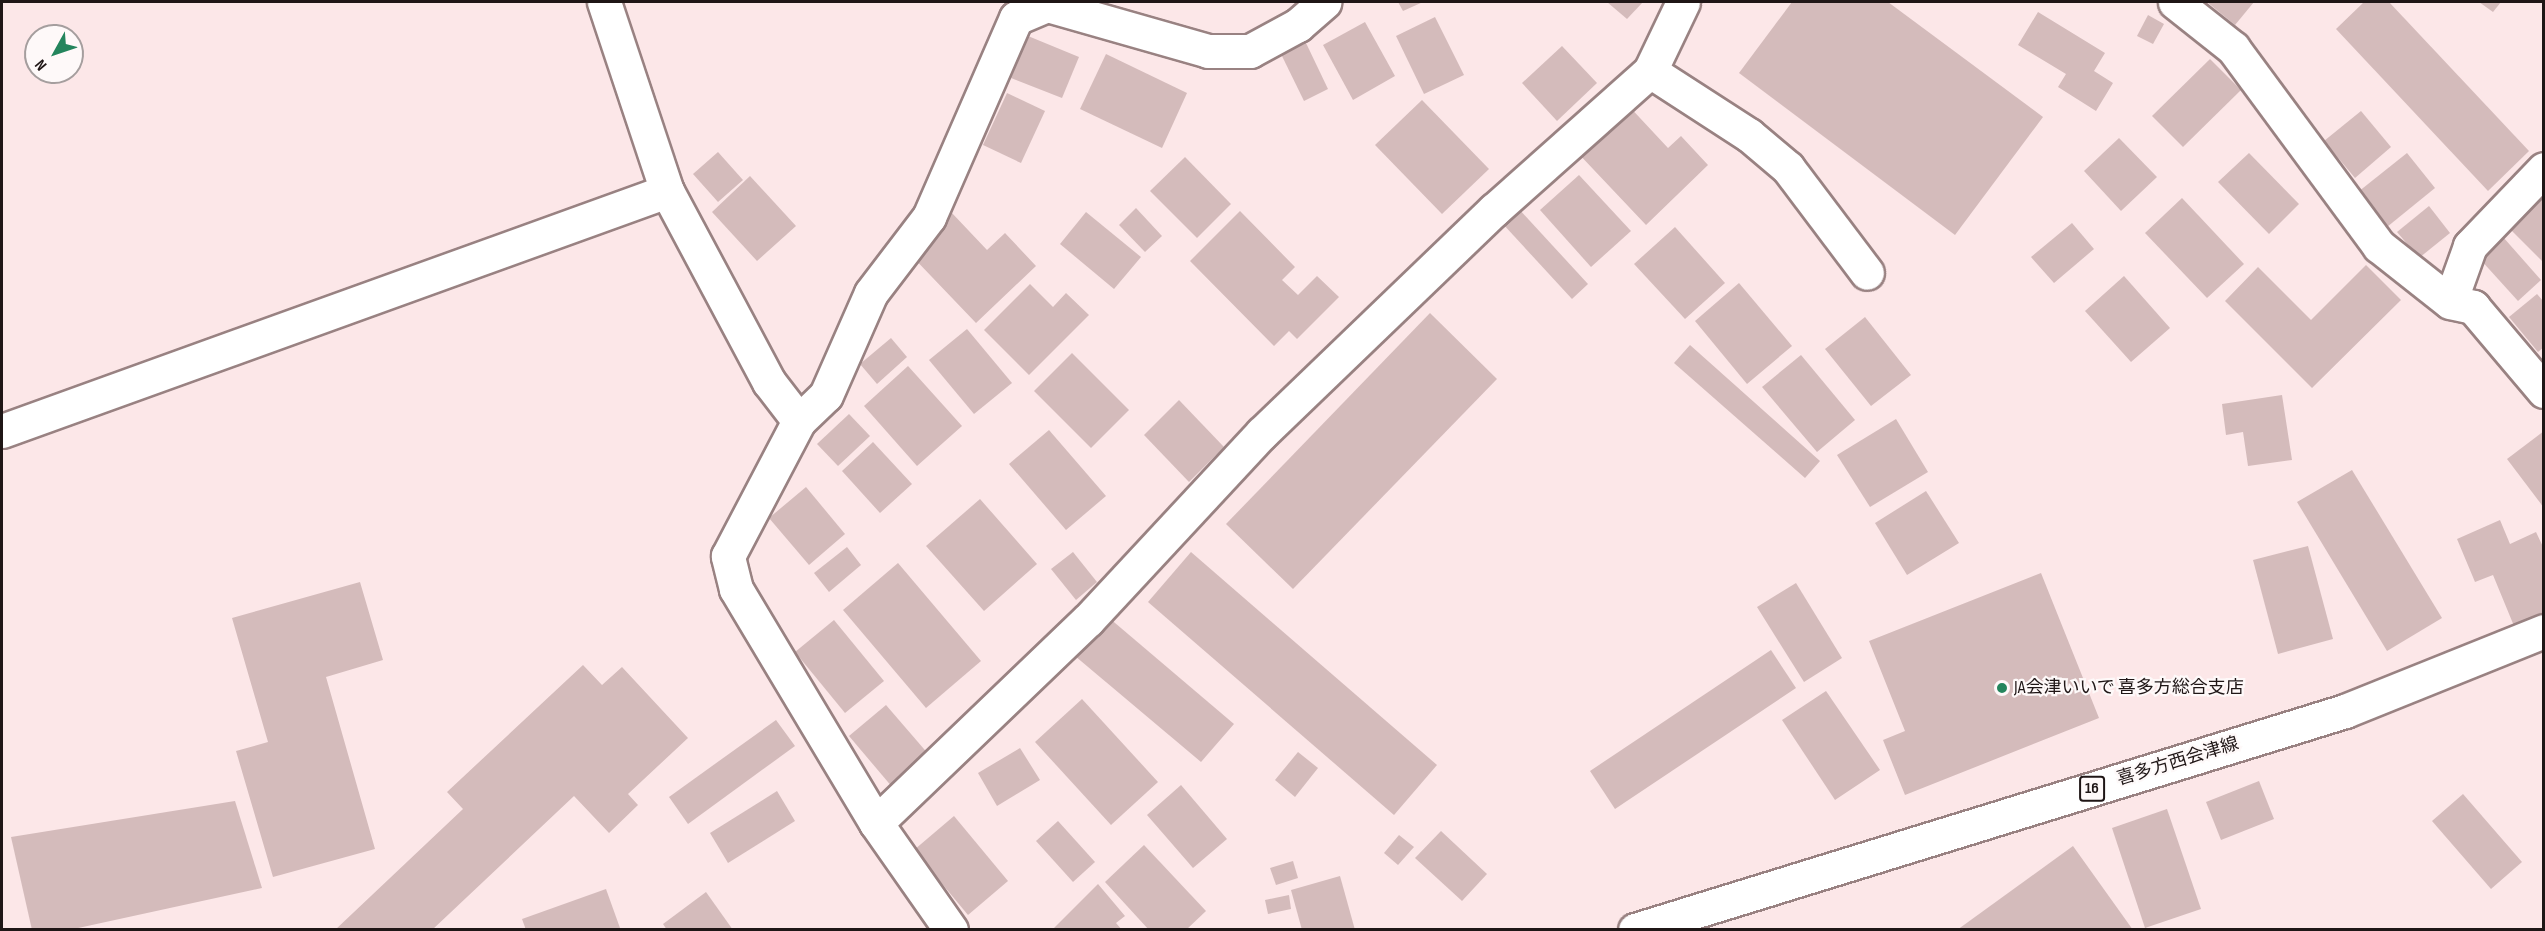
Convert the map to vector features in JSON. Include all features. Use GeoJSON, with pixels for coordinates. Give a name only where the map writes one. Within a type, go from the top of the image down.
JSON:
{"type":"FeatureCollection","features":[{"type":"Feature","properties":{"kind":"street"},"geometry":{"type":"LineString","coordinates":[[604,2],[667,191],[769,382],[799,421]]}},
{"type":"Feature","properties":{"kind":"street"},"geometry":{"type":"LineString","coordinates":[[951,930],[876,823],[736,589],[728,556],[799,421],[826,395],[871,293],[929,217],[1016,18],[1047,5],[1208,51],[1250,51],[1298,25],[1324,2]]}},
{"type":"Feature","properties":{"kind":"street"},"geometry":{"type":"LineString","coordinates":[[876,823],[1088,620],[1262,433],[1494,210],[1650,71],[1683,2]]}},
{"type":"Feature","properties":{"kind":"street"},"geometry":{"type":"LineString","coordinates":[[2175,2],[2233,48],[2379,246],[2450,302],[2473,307],[2544,391]]}},
{"type":"Feature","properties":{"kind":"street"},"geometry":{"type":"LineString","coordinates":[[1650,71],[1788,168],[1868,273]]}},
{"type":"Feature","properties":{"kind":"street"},"geometry":{"type":"LineString","coordinates":[[2450,302],[2470,246],[2544,169]]}},
{"type":"Feature","properties":{"kind":"street"},"geometry":{"type":"LineString","coordinates":[[2,431],[667,191]]}},
{"type":"Feature","properties":{"kind":"street","name":"喜多方西会津線"},"geometry":{"type":"LineString","coordinates":[[1635,930],[2345,711],[2544,630]]}},
{"type":"Feature","properties":{"kind":"building"},"geometry":{"type":"Polygon","coordinates":[[[1398,2],[1423,2],[1403,11],[1398,2]]]}},
{"type":"Feature","properties":{"kind":"building"},"geometry":{"type":"Polygon","coordinates":[[[1607,2],[1643,2],[1627,19],[1607,2]]]}},
{"type":"Feature","properties":{"kind":"building"},"geometry":{"type":"Polygon","coordinates":[[[1792,2],[1888,2],[2043,117],[1955,235],[1739,73],[1792,2]]]}},
{"type":"Feature","properties":{"kind":"building"},"geometry":{"type":"Polygon","coordinates":[[[2207,2],[2254,2],[2235,25],[2207,2]]]}},
{"type":"Feature","properties":{"kind":"building"},"geometry":{"type":"Polygon","coordinates":[[[2364,2],[2389,2],[2529,151],[2488,191],[2336,29],[2364,2]]]}},
{"type":"Feature","properties":{"kind":"building"},"geometry":{"type":"Polygon","coordinates":[[[2479,2],[2501,2],[2493,12],[2479,2]]]}},
{"type":"Feature","properties":{"kind":"building"},"geometry":{"type":"Polygon","coordinates":[[[2038,12],[2105,53],[2094,71],[2113,83],[2096,111],[2058,87],[2066,74],[2018,45],[2038,12]]]}},
{"type":"Feature","properties":{"kind":"building"},"geometry":{"type":"Polygon","coordinates":[[[2148,15],[2164,24],[2153,44],[2137,36],[2148,15]]]}},
{"type":"Feature","properties":{"kind":"building"},"geometry":{"type":"Polygon","coordinates":[[[1435,17],[1464,75],[1424,94],[1396,36],[1435,17]]]}},
{"type":"Feature","properties":{"kind":"building"},"geometry":{"type":"Polygon","coordinates":[[[1365,22],[1395,76],[1353,100],[1323,45],[1365,22]]]}},
{"type":"Feature","properties":{"kind":"building"},"geometry":{"type":"Polygon","coordinates":[[[1028,36],[1079,57],[1062,98],[1011,78],[1028,36]]]}},
{"type":"Feature","properties":{"kind":"building"},"geometry":{"type":"Polygon","coordinates":[[[1306,43],[1328,89],[1304,101],[1281,54],[1306,43]]]}},
{"type":"Feature","properties":{"kind":"building"},"geometry":{"type":"Polygon","coordinates":[[[1562,46],[1597,83],[1557,121],[1522,83],[1562,46]]]}},
{"type":"Feature","properties":{"kind":"building"},"geometry":{"type":"Polygon","coordinates":[[[1106,54],[1187,93],[1162,148],[1080,109],[1106,54]]]}},
{"type":"Feature","properties":{"kind":"building"},"geometry":{"type":"Polygon","coordinates":[[[2210,59],[2241,90],[2183,147],[2152,116],[2210,59]]]}},
{"type":"Feature","properties":{"kind":"building"},"geometry":{"type":"Polygon","coordinates":[[[1007,93],[1045,111],[1021,163],[983,145],[1007,93]]]}},
{"type":"Feature","properties":{"kind":"building"},"geometry":{"type":"Polygon","coordinates":[[[1422,100],[1489,169],[1442,214],[1375,145],[1422,100]]]}},
{"type":"Feature","properties":{"kind":"building"},"geometry":{"type":"Polygon","coordinates":[[[1626,103],[1668,148],[1681,136],[1708,165],[1646,225],[1576,151],[1626,103]]]}},
{"type":"Feature","properties":{"kind":"building"},"geometry":{"type":"Polygon","coordinates":[[[2361,111],[2391,147],[2355,178],[2324,141],[2361,111]]]}},
{"type":"Feature","properties":{"kind":"building"},"geometry":{"type":"Polygon","coordinates":[[[2119,138],[2157,177],[2121,211],[2084,171],[2119,138]]]}},
{"type":"Feature","properties":{"kind":"building"},"geometry":{"type":"Polygon","coordinates":[[[718,152],[743,180],[718,202],[693,174],[718,152]]]}},
{"type":"Feature","properties":{"kind":"building"},"geometry":{"type":"Polygon","coordinates":[[[2249,153],[2299,204],[2269,234],[2218,182],[2249,153]]]}},
{"type":"Feature","properties":{"kind":"building"},"geometry":{"type":"Polygon","coordinates":[[[2407,153],[2435,188],[2387,227],[2358,192],[2407,153]]]}},
{"type":"Feature","properties":{"kind":"building"},"geometry":{"type":"Polygon","coordinates":[[[1185,157],[1231,204],[1197,238],[1150,191],[1185,157]]]}},
{"type":"Feature","properties":{"kind":"building"},"geometry":{"type":"Polygon","coordinates":[[[1579,175],[1631,231],[1591,267],[1540,210],[1579,175]]]}},
{"type":"Feature","properties":{"kind":"building"},"geometry":{"type":"Polygon","coordinates":[[[750,176],[796,226],[757,261],[712,212],[750,176]]]}},
{"type":"Feature","properties":{"kind":"building"},"geometry":{"type":"Polygon","coordinates":[[[2544,195],[2544,263],[2510,229],[2544,195]]]}},
{"type":"Feature","properties":{"kind":"building"},"geometry":{"type":"Polygon","coordinates":[[[2182,198],[2244,264],[2207,298],[2145,233],[2182,198]]]}},
{"type":"Feature","properties":{"kind":"building"},"geometry":{"type":"Polygon","coordinates":[[[2429,206],[2450,233],[2419,258],[2397,232],[2429,206]]]}},
{"type":"Feature","properties":{"kind":"building"},"geometry":{"type":"Polygon","coordinates":[[[1136,208],[1162,236],[1145,252],[1119,225],[1136,208]]]}},
{"type":"Feature","properties":{"kind":"building"},"geometry":{"type":"Polygon","coordinates":[[[1518,208],[1588,284],[1572,299],[1502,223],[1518,208]]]}},
{"type":"Feature","properties":{"kind":"building"},"geometry":{"type":"Polygon","coordinates":[[[1240,211],[1295,267],[1282,280],[1298,295],[1317,276],[1339,297],[1297,339],[1289,331],[1274,346],[1190,261],[1240,211]]]}},
{"type":"Feature","properties":{"kind":"building"},"geometry":{"type":"Polygon","coordinates":[[[951,212],[987,250],[1005,233],[1036,266],[976,323],[909,253],[951,212]]]}},
{"type":"Feature","properties":{"kind":"building"},"geometry":{"type":"Polygon","coordinates":[[[1086,212],[1141,257],[1114,289],[1060,244],[1086,212]]]}},
{"type":"Feature","properties":{"kind":"building"},"geometry":{"type":"Polygon","coordinates":[[[2072,223],[2094,249],[2054,283],[2031,257],[2072,223]]]}},
{"type":"Feature","properties":{"kind":"building"},"geometry":{"type":"Polygon","coordinates":[[[1675,227],[1725,283],[1685,319],[1634,264],[1675,227]]]}},
{"type":"Feature","properties":{"kind":"building"},"geometry":{"type":"Polygon","coordinates":[[[2503,237],[2541,280],[2518,301],[2479,258],[2503,237]]]}},
{"type":"Feature","properties":{"kind":"building"},"geometry":{"type":"Polygon","coordinates":[[[2366,265],[2401,300],[2312,388],[2225,301],[2258,267],[2311,320],[2366,265]]]}},
{"type":"Feature","properties":{"kind":"building"},"geometry":{"type":"Polygon","coordinates":[[[2124,276],[2170,328],[2131,362],[2085,311],[2124,276]]]}},
{"type":"Feature","properties":{"kind":"building"},"geometry":{"type":"Polygon","coordinates":[[[1739,283],[1792,346],[1747,384],[1695,321],[1739,283]]]}},
{"type":"Feature","properties":{"kind":"building"},"geometry":{"type":"Polygon","coordinates":[[[1030,284],[1053,307],[1066,293],[1089,315],[1029,375],[984,330],[1030,284]]]}},
{"type":"Feature","properties":{"kind":"building"},"geometry":{"type":"Polygon","coordinates":[[[2537,294],[2544,302],[2544,347],[2538,352],[2509,317],[2537,294]]]}},
{"type":"Feature","properties":{"kind":"building"},"geometry":{"type":"Polygon","coordinates":[[[1430,313],[1497,379],[1293,589],[1226,524],[1430,313]]]}},
{"type":"Feature","properties":{"kind":"building"},"geometry":{"type":"Polygon","coordinates":[[[1865,317],[1911,375],[1871,406],[1825,349],[1865,317]]]}},
{"type":"Feature","properties":{"kind":"building"},"geometry":{"type":"Polygon","coordinates":[[[967,329],[1012,383],[974,414],[929,360],[967,329]]]}},
{"type":"Feature","properties":{"kind":"building"},"geometry":{"type":"Polygon","coordinates":[[[891,338],[907,357],[877,384],[860,364],[891,338]]]}},
{"type":"Feature","properties":{"kind":"building"},"geometry":{"type":"Polygon","coordinates":[[[1690,345],[1820,461],[1805,478],[1674,363],[1690,345]]]}},
{"type":"Feature","properties":{"kind":"building"},"geometry":{"type":"Polygon","coordinates":[[[1072,353],[1129,410],[1091,448],[1034,391],[1072,353]]]}},
{"type":"Feature","properties":{"kind":"building"},"geometry":{"type":"Polygon","coordinates":[[[1801,355],[1855,420],[1817,452],[1762,387],[1801,355]]]}},
{"type":"Feature","properties":{"kind":"building"},"geometry":{"type":"Polygon","coordinates":[[[908,366],[962,426],[917,466],[864,406],[908,366]]]}},
{"type":"Feature","properties":{"kind":"building"},"geometry":{"type":"Polygon","coordinates":[[[2282,395],[2292,460],[2248,466],[2243,432],[2226,435],[2222,404],[2282,395]]]}},
{"type":"Feature","properties":{"kind":"building"},"geometry":{"type":"Polygon","coordinates":[[[1179,400],[1224,447],[1189,482],[1144,435],[1179,400]]]}},
{"type":"Feature","properties":{"kind":"building"},"geometry":{"type":"Polygon","coordinates":[[[849,414],[870,436],[838,466],[817,444],[849,414]]]}},
{"type":"Feature","properties":{"kind":"building"},"geometry":{"type":"Polygon","coordinates":[[[1896,419],[1928,472],[1870,507],[1837,455],[1896,419]]]}},
{"type":"Feature","properties":{"kind":"building"},"geometry":{"type":"Polygon","coordinates":[[[1049,430],[1106,496],[1066,530],[1009,464],[1049,430]]]}},
{"type":"Feature","properties":{"kind":"building"},"geometry":{"type":"Polygon","coordinates":[[[2544,431],[2544,508],[2507,459],[2544,431]]]}},
{"type":"Feature","properties":{"kind":"building"},"geometry":{"type":"Polygon","coordinates":[[[873,442],[912,484],[880,513],[842,471],[873,442]]]}},
{"type":"Feature","properties":{"kind":"building"},"geometry":{"type":"Polygon","coordinates":[[[2352,470],[2442,618],[2387,651],[2297,502],[2352,470]]]}},
{"type":"Feature","properties":{"kind":"building"},"geometry":{"type":"Polygon","coordinates":[[[806,487],[845,534],[809,565],[769,518],[806,487]]]}},
{"type":"Feature","properties":{"kind":"building"},"geometry":{"type":"Polygon","coordinates":[[[1926,491],[1959,543],[1907,575],[1875,523],[1926,491]]]}},
{"type":"Feature","properties":{"kind":"building"},"geometry":{"type":"Polygon","coordinates":[[[980,499],[1037,564],[984,611],[926,546],[980,499]]]}},
{"type":"Feature","properties":{"kind":"building"},"geometry":{"type":"Polygon","coordinates":[[[2500,520],[2510,544],[2536,532],[2544,549],[2544,614],[2514,626],[2493,575],[2475,582],[2457,539],[2500,520]]]}},
{"type":"Feature","properties":{"kind":"building"},"geometry":{"type":"Polygon","coordinates":[[[2308,546],[2333,639],[2278,654],[2253,560],[2308,546]]]}},
{"type":"Feature","properties":{"kind":"building"},"geometry":{"type":"Polygon","coordinates":[[[847,547],[861,565],[829,592],[814,573],[847,547]]]}},
{"type":"Feature","properties":{"kind":"building"},"geometry":{"type":"Polygon","coordinates":[[[1073,552],[1097,582],[1076,600],[1051,569],[1073,552]]]}},
{"type":"Feature","properties":{"kind":"building"},"geometry":{"type":"Polygon","coordinates":[[[1191,552],[1437,765],[1394,815],[1148,602],[1191,552]]]}},
{"type":"Feature","properties":{"kind":"building"},"geometry":{"type":"Polygon","coordinates":[[[898,563],[981,661],[926,708],[843,610],[898,563]]]}},
{"type":"Feature","properties":{"kind":"building"},"geometry":{"type":"Polygon","coordinates":[[[2041,573],[2099,718],[1905,795],[1883,740],[1905,731],[1869,641],[2041,573]]]}},
{"type":"Feature","properties":{"kind":"building"},"geometry":{"type":"Polygon","coordinates":[[[360,582],[383,660],[326,677],[375,849],[273,877],[236,751],[268,742],[232,618],[360,582]]]}},
{"type":"Feature","properties":{"kind":"building"},"geometry":{"type":"Polygon","coordinates":[[[1796,583],[1842,658],[1804,682],[1757,607],[1796,583]]]}},
{"type":"Feature","properties":{"kind":"building"},"geometry":{"type":"Polygon","coordinates":[[[1108,617],[1234,724],[1201,762],[1075,656],[1108,617]]]}},
{"type":"Feature","properties":{"kind":"building"},"geometry":{"type":"Polygon","coordinates":[[[834,620],[884,681],[845,713],[795,652],[834,620]]]}},
{"type":"Feature","properties":{"kind":"building"},"geometry":{"type":"Polygon","coordinates":[[[1771,650],[1796,688],[1615,809],[1590,771],[1771,650]]]}},
{"type":"Feature","properties":{"kind":"building"},"geometry":{"type":"Polygon","coordinates":[[[583,665],[602,685],[622,667],[688,738],[628,794],[638,805],[609,833],[574,796],[432,930],[335,930],[463,809],[447,792],[583,665]]]}},
{"type":"Feature","properties":{"kind":"building"},"geometry":{"type":"Polygon","coordinates":[[[1826,691],[1880,770],[1835,800],[1782,720],[1826,691]]]}},
{"type":"Feature","properties":{"kind":"building"},"geometry":{"type":"Polygon","coordinates":[[[1082,699],[1158,782],[1111,825],[1035,742],[1082,699]]]}},
{"type":"Feature","properties":{"kind":"building"},"geometry":{"type":"Polygon","coordinates":[[[886,705],[930,756],[893,788],[849,736],[886,705]]]}},
{"type":"Feature","properties":{"kind":"building"},"geometry":{"type":"Polygon","coordinates":[[[776,720],[795,746],[688,824],[669,797],[776,720]]]}},
{"type":"Feature","properties":{"kind":"building"},"geometry":{"type":"Polygon","coordinates":[[[1020,748],[1040,780],[997,806],[978,773],[1020,748]]]}},
{"type":"Feature","properties":{"kind":"building"},"geometry":{"type":"Polygon","coordinates":[[[1298,752],[1318,768],[1295,797],[1275,780],[1298,752]]]}},
{"type":"Feature","properties":{"kind":"building"},"geometry":{"type":"Polygon","coordinates":[[[2259,781],[2274,819],[2221,840],[2206,802],[2259,781]]]}},
{"type":"Feature","properties":{"kind":"building"},"geometry":{"type":"Polygon","coordinates":[[[1181,785],[1227,839],[1193,868],[1147,815],[1181,785]]]}},
{"type":"Feature","properties":{"kind":"building"},"geometry":{"type":"Polygon","coordinates":[[[777,791],[795,821],[728,863],[710,833],[777,791]]]}},
{"type":"Feature","properties":{"kind":"building"},"geometry":{"type":"Polygon","coordinates":[[[2463,794],[2522,862],[2491,889],[2432,821],[2463,794]]]}},
{"type":"Feature","properties":{"kind":"building"},"geometry":{"type":"Polygon","coordinates":[[[235,801],[262,888],[69,930],[32,930],[11,837],[235,801]]]}},
{"type":"Feature","properties":{"kind":"building"},"geometry":{"type":"Polygon","coordinates":[[[2167,809],[2201,909],[2145,928],[2112,828],[2167,809]]]}},
{"type":"Feature","properties":{"kind":"building"},"geometry":{"type":"Polygon","coordinates":[[[954,816],[1008,881],[968,915],[914,850],[954,816]]]}},
{"type":"Feature","properties":{"kind":"building"},"geometry":{"type":"Polygon","coordinates":[[[1058,821],[1095,862],[1073,882],[1036,841],[1058,821]]]}},
{"type":"Feature","properties":{"kind":"building"},"geometry":{"type":"Polygon","coordinates":[[[1441,831],[1487,874],[1462,901],[1415,858],[1441,831]]]}},
{"type":"Feature","properties":{"kind":"building"},"geometry":{"type":"Polygon","coordinates":[[[1399,835],[1414,847],[1398,865],[1384,853],[1399,835]]]}},
{"type":"Feature","properties":{"kind":"building"},"geometry":{"type":"Polygon","coordinates":[[[1144,845],[1206,911],[1186,930],[1149,930],[1105,882],[1144,845]]]}},
{"type":"Feature","properties":{"kind":"building"},"geometry":{"type":"Polygon","coordinates":[[[2073,846],[2133,930],[1957,930],[2073,846]]]}},
{"type":"Feature","properties":{"kind":"building"},"geometry":{"type":"Polygon","coordinates":[[[1293,861],[1298,878],[1276,885],[1270,868],[1293,861]]]}},
{"type":"Feature","properties":{"kind":"building"},"geometry":{"type":"Polygon","coordinates":[[[1340,876],[1355,930],[1302,930],[1291,890],[1340,876]]]}},
{"type":"Feature","properties":{"kind":"building"},"geometry":{"type":"Polygon","coordinates":[[[1098,884],[1125,916],[1116,923],[1122,930],[1052,930],[1098,884]]]}},
{"type":"Feature","properties":{"kind":"building"},"geometry":{"type":"Polygon","coordinates":[[[606,889],[620,928],[526,930],[522,919],[606,889]]]}},
{"type":"Feature","properties":{"kind":"building"},"geometry":{"type":"Polygon","coordinates":[[[706,892],[733,930],[667,930],[663,924],[706,892]]]}},
{"type":"Feature","properties":{"kind":"building"},"geometry":{"type":"Polygon","coordinates":[[[1289,895],[1291,909],[1268,914],[1265,900],[1289,895]]]}},
{"type":"Feature","properties":{"kind":"place","name":"JA会津いいで 喜多方総合支店"},"geometry":{"type":"Point","coordinates":[2002,688]}}]}
